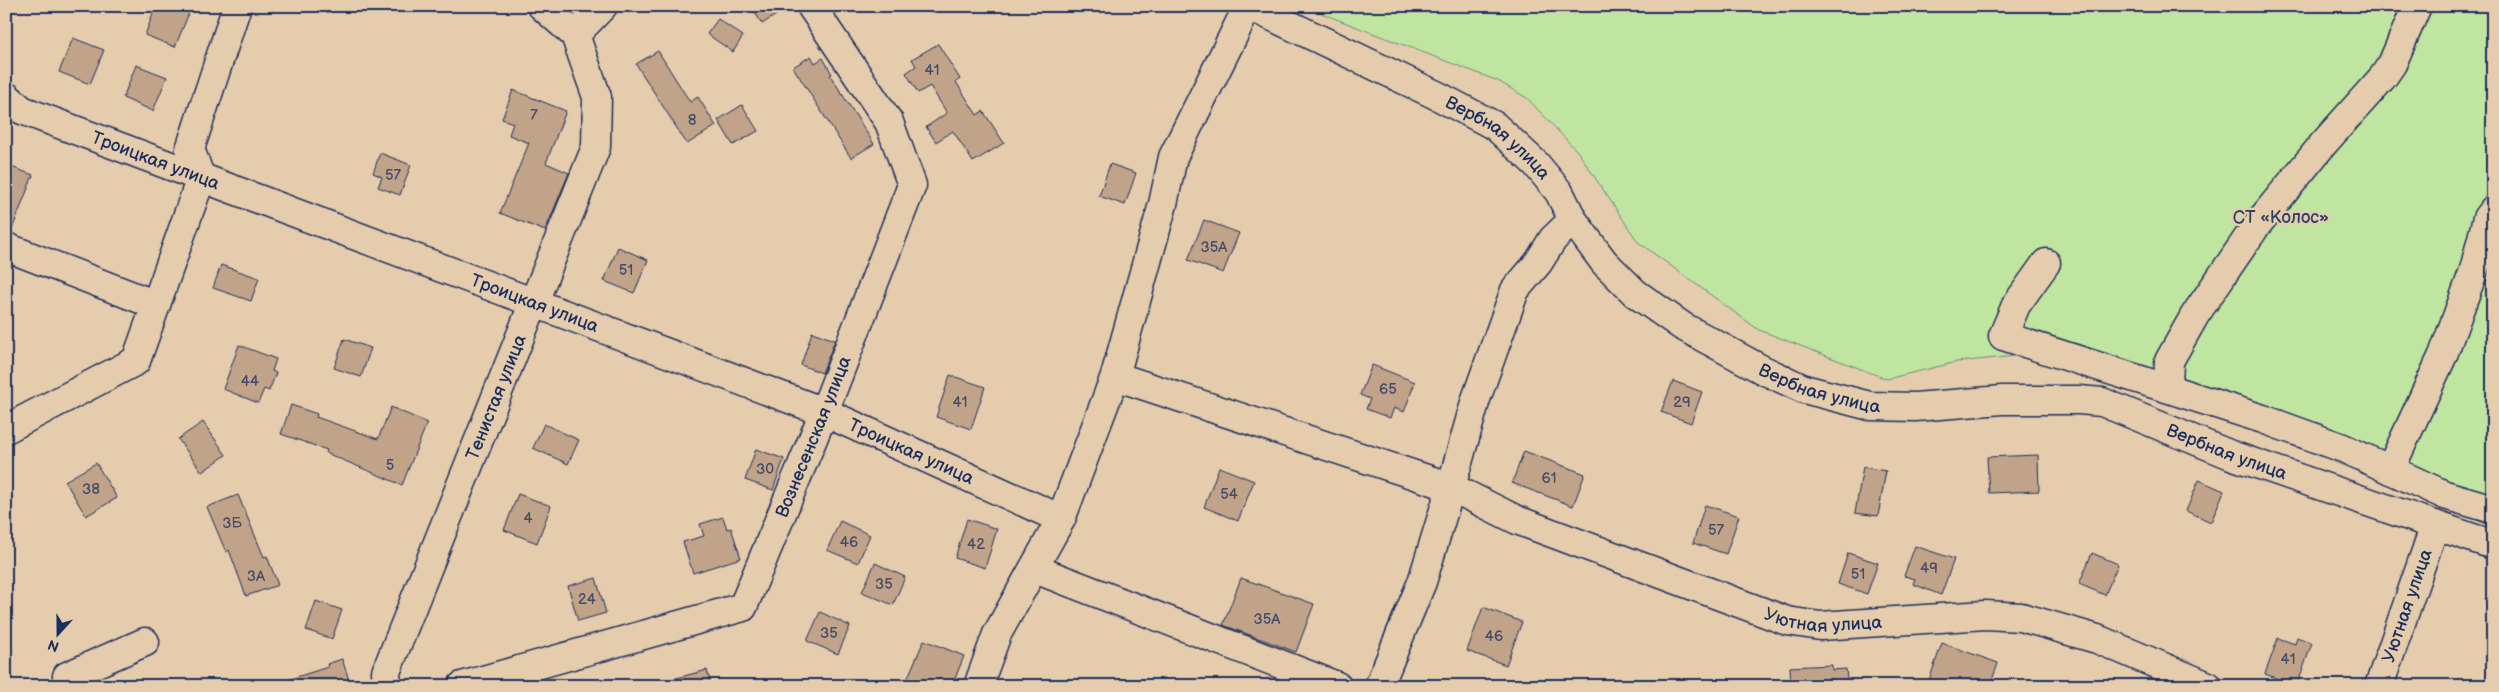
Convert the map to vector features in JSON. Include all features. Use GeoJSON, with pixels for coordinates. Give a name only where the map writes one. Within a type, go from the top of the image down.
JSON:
{"type":"FeatureCollection","features":[{"type":"Feature","properties":{"kind":"street"},"geometry":{"type":"LineString","coordinates":[[6,430],[136,361],[201,178],[190,149],[237,6]]}},
{"type":"Feature","properties":{"kind":"street","name":"Тенистая улица"},"geometry":{"type":"LineString","coordinates":[[387,686],[386,672],[596,147],[597,97],[575,35],[542,6]]}},
{"type":"Feature","properties":{"kind":"street"},"geometry":{"type":"LineString","coordinates":[[575,35],[603,6]]}},
{"type":"Feature","properties":{"kind":"street","name":"Вознесенская улица"},"geometry":{"type":"LineString","coordinates":[[462,686],[743,607],[824,412],[912,185],[889,122],[811,6]]}},
{"type":"Feature","properties":{"kind":"street"},"geometry":{"type":"LineString","coordinates":[[978,686],[997,634],[1035,569],[1061,519],[1115,376],[1173,157],[1249,6]]}},
{"type":"Feature","properties":{"kind":"street","name":"Вербная улица"},"geometry":{"type":"LineString","coordinates":[[1249,6],[1438,96],[1495,126],[1536,164],[1559,192],[1573,220],[1604,262],[1635,293],[1682,326],[1761,370],[1804,388],[1870,406],[1915,407],[2002,400],[2079,400],[2102,402],[2231,455],[2493,545]]}},
{"type":"Feature","properties":{"kind":"street"},"geometry":{"type":"LineString","coordinates":[[2168,387],[2169,361],[2195,315],[2256,226],[2324,143],[2383,77],[2392,64],[2417,6]]}},
{"type":"Feature","properties":{"kind":"street","name":"Троицкая улица"},"geometry":{"type":"LineString","coordinates":[[6,96],[22,110],[824,412],[1061,519]]}},
{"type":"Feature","properties":{"kind":"street"},"geometry":{"type":"LineString","coordinates":[[2390,470],[2443,355],[2474,270],[2487,218],[2493,210]]}},
{"type":"Feature","properties":{"kind":"street"},"geometry":{"type":"LineString","coordinates":[[1379,686],[1422,582],[1476,399],[1515,290],[1538,263],[1553,239],[1573,220]]}},
{"type":"Feature","properties":{"kind":"street"},"geometry":{"type":"LineString","coordinates":[[6,247],[156,305]]}},
{"type":"Feature","properties":{"kind":"street"},"geometry":{"type":"LineString","coordinates":[[2046,263],[2016,305],[2003,336],[2168,387],[2343,448],[2445,495],[2493,509]]}},
{"type":"Feature","properties":{"kind":"street","name":"Уютная улица"},"geometry":{"type":"LineString","coordinates":[[1115,376],[1451,487],[1517,520],[1787,621],[1820,626],[1985,615],[2021,617],[2097,639],[2208,686]]}},
{"type":"Feature","properties":{"kind":"street","name":"Уютная улица"},"geometry":{"type":"LineString","coordinates":[[2379,686],[2435,525]]}},
{"type":"Feature","properties":{"kind":"street"},"geometry":{"type":"LineString","coordinates":[[1035,569],[1337,686]]}},
{"type":"Feature","properties":{"kind":"street"},"geometry":{"type":"LineString","coordinates":[[70,686],[67,676],[145,642]]}},
{"type":"Feature","properties":{"kind":"green space","name":"СТ «Колос»"},"geometry":{"type":"Polygon","coordinates":[[[1309,6],[2493,6],[2493,527],[2298,447],[2092,372],[2025,355],[1957,362],[1887,379],[1759,330],[1638,242],[1578,152],[1527,98],[1498,81],[1323,14],[1309,6]]]}},
{"type":"Feature","properties":{"kind":"building"},"geometry":{"type":"Polygon","coordinates":[[[156,6],[171,6],[189,13],[175,47],[145,35],[156,6]]]}},
{"type":"Feature","properties":{"kind":"building"},"geometry":{"type":"Polygon","coordinates":[[[751,6],[790,6],[762,24],[751,6]]]}},
{"type":"Feature","properties":{"kind":"building"},"geometry":{"type":"Polygon","coordinates":[[[718,19],[743,36],[733,52],[707,34],[718,19]]]}},
{"type":"Feature","properties":{"kind":"building"},"geometry":{"type":"Polygon","coordinates":[[[73,38],[104,50],[90,84],[59,72],[73,38]]]}},
{"type":"Feature","properties":{"kind":"building"},"geometry":{"type":"Polygon","coordinates":[[[938,44],[960,79],[956,82],[977,115],[983,111],[1004,143],[973,162],[953,131],[936,142],[926,127],[947,113],[930,86],[918,93],[906,73],[916,66],[912,59],[938,44]]]}},
{"type":"Feature","properties":{"kind":"building"},"geometry":{"type":"Polygon","coordinates":[[[658,51],[690,102],[698,97],[716,126],[687,144],[636,64],[658,51]]]}},
{"type":"Feature","properties":{"kind":"building"},"geometry":{"type":"Polygon","coordinates":[[[811,56],[815,63],[823,58],[832,74],[830,75],[874,144],[851,158],[793,67],[811,56]]]}},
{"type":"Feature","properties":{"kind":"building"},"geometry":{"type":"Polygon","coordinates":[[[136,65],[167,77],[153,111],[123,98],[136,65]]]}},
{"type":"Feature","properties":{"kind":"building"},"geometry":{"type":"Polygon","coordinates":[[[513,90],[566,111],[546,163],[569,173],[545,231],[500,213],[529,143],[509,135],[513,123],[502,119],[513,90]]]}},
{"type":"Feature","properties":{"kind":"building"},"geometry":{"type":"Polygon","coordinates":[[[742,105],[758,131],[733,145],[718,120],[742,105]]]}},
{"type":"Feature","properties":{"kind":"building"},"geometry":{"type":"Polygon","coordinates":[[[380,153],[411,165],[400,195],[378,187],[382,177],[373,173],[380,153]]]}},
{"type":"Feature","properties":{"kind":"building"},"geometry":{"type":"Polygon","coordinates":[[[1110,164],[1136,173],[1125,205],[1099,196],[1110,164]]]}},
{"type":"Feature","properties":{"kind":"building"},"geometry":{"type":"Polygon","coordinates":[[[6,165],[33,175],[11,232],[6,232],[6,165]]]}},
{"type":"Feature","properties":{"kind":"building"},"geometry":{"type":"Polygon","coordinates":[[[1204,220],[1239,233],[1223,273],[1188,260],[1204,220]]]}},
{"type":"Feature","properties":{"kind":"building"},"geometry":{"type":"Polygon","coordinates":[[[618,247],[648,260],[634,293],[604,281],[618,247]]]}},
{"type":"Feature","properties":{"kind":"building"},"geometry":{"type":"Polygon","coordinates":[[[221,265],[259,278],[251,301],[213,288],[221,265]]]}},
{"type":"Feature","properties":{"kind":"building"},"geometry":{"type":"Polygon","coordinates":[[[812,332],[835,340],[822,373],[801,365],[812,332]]]}},
{"type":"Feature","properties":{"kind":"building"},"geometry":{"type":"Polygon","coordinates":[[[344,339],[371,348],[361,377],[334,368],[344,339]]]}},
{"type":"Feature","properties":{"kind":"building"},"geometry":{"type":"Polygon","coordinates":[[[239,345],[276,359],[272,371],[276,373],[269,391],[264,389],[258,403],[223,389],[239,345]]]}},
{"type":"Feature","properties":{"kind":"building"},"geometry":{"type":"Polygon","coordinates":[[[1372,365],[1415,382],[1404,412],[1394,408],[1390,418],[1366,409],[1370,399],[1360,395],[1372,365]]]}},
{"type":"Feature","properties":{"kind":"building"},"geometry":{"type":"Polygon","coordinates":[[[950,375],[985,387],[971,429],[936,417],[950,375]]]}},
{"type":"Feature","properties":{"kind":"building"},"geometry":{"type":"Polygon","coordinates":[[[1673,381],[1702,392],[1691,423],[1661,412],[1673,381]]]}},
{"type":"Feature","properties":{"kind":"building"},"geometry":{"type":"Polygon","coordinates":[[[291,405],[317,414],[316,417],[378,439],[391,407],[427,423],[402,485],[326,453],[327,450],[281,434],[291,405]]]}},
{"type":"Feature","properties":{"kind":"building"},"geometry":{"type":"Polygon","coordinates":[[[203,422],[226,455],[202,472],[178,439],[203,422]]]}},
{"type":"Feature","properties":{"kind":"building"},"geometry":{"type":"Polygon","coordinates":[[[544,424],[579,440],[568,464],[533,448],[544,424]]]}},
{"type":"Feature","properties":{"kind":"building"},"geometry":{"type":"Polygon","coordinates":[[[756,449],[784,459],[773,490],[745,480],[756,449]]]}},
{"type":"Feature","properties":{"kind":"building"},"geometry":{"type":"Polygon","coordinates":[[[1524,451],[1585,474],[1573,506],[1512,483],[1524,451]]]}},
{"type":"Feature","properties":{"kind":"building"},"geometry":{"type":"Polygon","coordinates":[[[2038,455],[2039,491],[1989,493],[1987,457],[2038,455]]]}},
{"type":"Feature","properties":{"kind":"building"},"geometry":{"type":"Polygon","coordinates":[[[96,463],[117,498],[86,516],[65,481],[96,463]]]}},
{"type":"Feature","properties":{"kind":"building"},"geometry":{"type":"Polygon","coordinates":[[[1219,467],[1254,481],[1238,521],[1204,507],[1219,467]]]}},
{"type":"Feature","properties":{"kind":"building"},"geometry":{"type":"Polygon","coordinates":[[[1863,467],[1886,471],[1878,516],[1855,513],[1863,467]]]}},
{"type":"Feature","properties":{"kind":"building"},"geometry":{"type":"Polygon","coordinates":[[[2199,480],[2224,491],[2211,522],[2186,511],[2199,480]]]}},
{"type":"Feature","properties":{"kind":"building"},"geometry":{"type":"Polygon","coordinates":[[[518,494],[551,506],[537,543],[504,530],[518,494]]]}},
{"type":"Feature","properties":{"kind":"building"},"geometry":{"type":"Polygon","coordinates":[[[238,495],[264,557],[267,556],[278,585],[246,596],[229,550],[226,552],[207,507],[238,495]]]}},
{"type":"Feature","properties":{"kind":"building"},"geometry":{"type":"Polygon","coordinates":[[[1705,505],[1739,516],[1726,554],[1693,543],[1705,505]]]}},
{"type":"Feature","properties":{"kind":"building"},"geometry":{"type":"Polygon","coordinates":[[[723,517],[727,529],[731,528],[741,558],[693,573],[683,542],[704,536],[700,524],[723,517]]]}},
{"type":"Feature","properties":{"kind":"building"},"geometry":{"type":"Polygon","coordinates":[[[967,519],[997,529],[985,568],[955,558],[967,519]]]}},
{"type":"Feature","properties":{"kind":"building"},"geometry":{"type":"Polygon","coordinates":[[[840,521],[870,535],[858,563],[827,550],[840,521]]]}},
{"type":"Feature","properties":{"kind":"building"},"geometry":{"type":"Polygon","coordinates":[[[1915,546],[1954,559],[1941,595],[1913,584],[1915,579],[1904,576],[1915,546]]]}},
{"type":"Feature","properties":{"kind":"building"},"geometry":{"type":"Polygon","coordinates":[[[1848,553],[1878,563],[1867,594],[1838,584],[1848,553]]]}},
{"type":"Feature","properties":{"kind":"building"},"geometry":{"type":"Polygon","coordinates":[[[2092,553],[2118,564],[2105,595],[2079,584],[2092,553]]]}},
{"type":"Feature","properties":{"kind":"building"},"geometry":{"type":"Polygon","coordinates":[[[875,563],[905,577],[893,605],[862,592],[875,563]]]}},
{"type":"Feature","properties":{"kind":"building"},"geometry":{"type":"Polygon","coordinates":[[[596,578],[606,613],[578,621],[568,586],[596,578]]]}},
{"type":"Feature","properties":{"kind":"building"},"geometry":{"type":"Polygon","coordinates":[[[1241,578],[1314,604],[1296,652],[1223,625],[1241,578]]]}},
{"type":"Feature","properties":{"kind":"building"},"geometry":{"type":"Polygon","coordinates":[[[316,601],[342,610],[332,639],[306,630],[316,601]]]}},
{"type":"Feature","properties":{"kind":"building"},"geometry":{"type":"Polygon","coordinates":[[[1483,607],[1522,622],[1506,665],[1467,651],[1483,607]]]}},
{"type":"Feature","properties":{"kind":"building"},"geometry":{"type":"Polygon","coordinates":[[[820,612],[850,626],[838,654],[807,641],[820,612]]]}},
{"type":"Feature","properties":{"kind":"building"},"geometry":{"type":"Polygon","coordinates":[[[2297,637],[2312,643],[2297,686],[2265,674],[2278,638],[2295,644],[2297,637]]]}},
{"type":"Feature","properties":{"kind":"building"},"geometry":{"type":"Polygon","coordinates":[[[924,640],[964,656],[952,686],[916,686],[906,682],[924,640]]]}},
{"type":"Feature","properties":{"kind":"building"},"geometry":{"type":"Polygon","coordinates":[[[1942,643],[1998,663],[1990,686],[1927,686],[1942,643]]]}},
{"type":"Feature","properties":{"kind":"building"},"geometry":{"type":"Polygon","coordinates":[[[342,659],[351,686],[281,686],[281,682],[328,667],[327,664],[342,659]]]}},
{"type":"Feature","properties":{"kind":"building"},"geometry":{"type":"Polygon","coordinates":[[[1832,665],[1832,670],[1846,669],[1848,686],[1791,686],[1790,667],[1832,665]]]}},
{"type":"Feature","properties":{"kind":"building"},"geometry":{"type":"Polygon","coordinates":[[[707,670],[711,686],[666,686],[665,681],[707,670]]]}}]}
